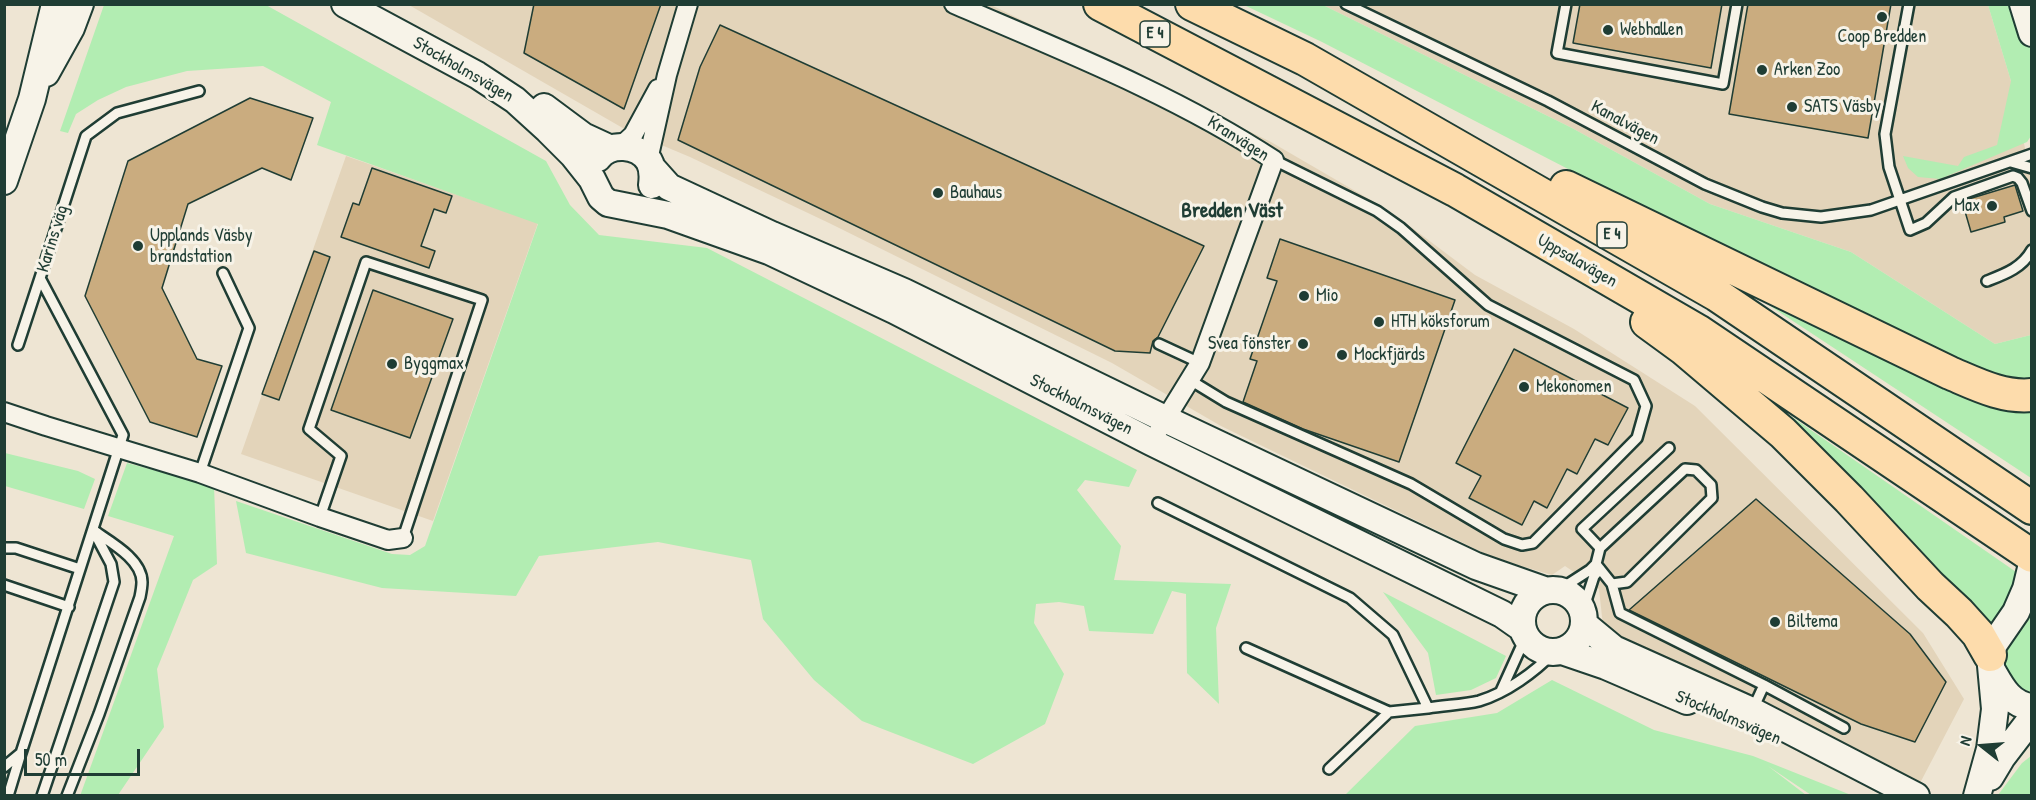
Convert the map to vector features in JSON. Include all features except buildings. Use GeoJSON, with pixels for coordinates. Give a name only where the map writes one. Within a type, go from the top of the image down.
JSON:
{"type":"FeatureCollection","features":[{"type":"Feature","properties":{"kind":"highway","name":"Uppsalavägen"},"geometry":{"type":"LineString","coordinates":[[1100,4],[1455,190],[1698,331],[2031,556]]}},
{"type":"Feature","properties":{"kind":"highway","name":"E 4"},"geometry":{"type":"LineString","coordinates":[[1192,4],[1305,59],[1717,295],[2023,502]]}},
{"type":"Feature","properties":{"kind":"highway"},"geometry":{"type":"LineString","coordinates":[[1305,59],[1950,373],[1989,390],[2021,396],[2031,395]]}},
{"type":"Feature","properties":{"kind":"highway"},"geometry":{"type":"LineString","coordinates":[[1210,63],[1632,312],[1684,349],[1791,440],[1849,499],[1978,634],[1990,662]]}},
{"type":"Feature","properties":{"kind":"main road"},"geometry":{"type":"LineString","coordinates":[[4,181],[32,99],[55,4]]}},
{"type":"Feature","properties":{"kind":"main road"},"geometry":{"type":"LineString","coordinates":[[32,99],[71,28],[80,4]]}},
{"type":"Feature","properties":{"kind":"main road","name":"Stockholmsvägen"},"geometry":{"type":"LineString","coordinates":[[345,4],[477,75],[515,100],[548,130],[592,178],[600,197],[608,203],[668,215],[769,252],[894,310],[1151,442],[1502,614],[1524,632],[1537,648],[1558,651],[1606,666],[1765,735],[1906,791]]}},
{"type":"Feature","properties":{"kind":"main road","name":"Stockholmsvägen"},"geometry":{"type":"LineString","coordinates":[[381,4],[479,61],[582,136],[615,147],[633,149],[650,164],[669,187],[772,235],[904,292],[1476,566],[1573,596],[1584,617],[1614,649],[1752,711],[1906,791]]}},
{"type":"Feature","properties":{"kind":"main road"},"geometry":{"type":"LineString","coordinates":[[2023,4],[2031,33]]}},
{"type":"Feature","properties":{"kind":"main road"},"geometry":{"type":"LineString","coordinates":[[592,178],[596,161],[601,154],[615,147]]}},
{"type":"Feature","properties":{"kind":"main road"},"geometry":{"type":"LineString","coordinates":[[629,207],[641,201],[652,185],[650,164]]}},
{"type":"Feature","properties":{"kind":"main road"},"geometry":{"type":"LineString","coordinates":[[1978,795],[1990,749],[1995,709],[1990,662],[1994,644],[2016,612],[2026,589],[2031,564]]}},
{"type":"Feature","properties":{"kind":"main road"},"geometry":{"type":"LineString","coordinates":[[1524,632],[1523,611],[1526,604],[1537,594],[1552,590]]}},
{"type":"Feature","properties":{"kind":"main road"},"geometry":{"type":"LineString","coordinates":[[1558,651],[1576,642],[1584,617]]}},
{"type":"Feature","properties":{"kind":"main road"},"geometry":{"type":"LineString","coordinates":[[1990,662],[2005,693],[2024,706],[2031,707]]}},
{"type":"Feature","properties":{"kind":"main road"},"geometry":{"type":"LineString","coordinates":[[1978,795],[2031,718]]}},
{"type":"Feature","properties":{"kind":"street"},"geometry":{"type":"LineString","coordinates":[[650,164],[667,75],[688,4]]}},
{"type":"Feature","properties":{"kind":"street","name":"Kranvägen"},"geometry":{"type":"LineString","coordinates":[[954,4],[1189,109],[1275,160],[1200,363],[1151,442]]}},
{"type":"Feature","properties":{"kind":"street"},"geometry":{"type":"LineString","coordinates":[[615,147],[633,135],[667,75]]}},
{"type":"Feature","properties":{"kind":"street"},"geometry":{"type":"LineString","coordinates":[[4,412],[200,473],[388,540],[403,538]]}},
{"type":"Feature","properties":{"kind":"lane","name":"Kanalvägen"},"geometry":{"type":"LineString","coordinates":[[1346,4],[1548,101],[1705,184],[1762,207],[1791,214],[1821,217],[1871,210],[2031,154]]}},
{"type":"Feature","properties":{"kind":"lane"},"geometry":{"type":"LineString","coordinates":[[1566,4],[1557,53],[1723,84],[1737,4]]}},
{"type":"Feature","properties":{"kind":"lane"},"geometry":{"type":"LineString","coordinates":[[1909,4],[1885,134],[1886,154],[1910,230],[1926,223],[1954,197],[2013,176],[2022,183],[2031,211]]}},
{"type":"Feature","properties":{"kind":"lane","name":"Karins väg"},"geometry":{"type":"LineString","coordinates":[[120,448],[123,435],[40,278],[86,136],[117,113],[199,91]]}},
{"type":"Feature","properties":{"kind":"lane"},"geometry":{"type":"LineString","coordinates":[[1190,380],[1226,402],[1411,484],[1504,539],[1522,545],[1533,543],[1637,438],[1646,406],[1634,380],[1488,305],[1401,228],[1377,211],[1275,160]]}},
{"type":"Feature","properties":{"kind":"lane"},"geometry":{"type":"LineString","coordinates":[[2008,161],[2031,168]]}},
{"type":"Feature","properties":{"kind":"lane"},"geometry":{"type":"LineString","coordinates":[[1987,281],[2016,268],[2031,250]]}},
{"type":"Feature","properties":{"kind":"lane"},"geometry":{"type":"LineString","coordinates":[[320,517],[341,456],[309,429],[366,262],[482,300],[403,538]]}},
{"type":"Feature","properties":{"kind":"lane"},"geometry":{"type":"LineString","coordinates":[[200,473],[249,328],[223,273]]}},
{"type":"Feature","properties":{"kind":"lane"},"geometry":{"type":"LineString","coordinates":[[18,345],[40,278]]}},
{"type":"Feature","properties":{"kind":"lane"},"geometry":{"type":"LineString","coordinates":[[1159,344],[1200,363]]}},
{"type":"Feature","properties":{"kind":"lane"},"geometry":{"type":"LineString","coordinates":[[8,795],[120,448]]}},
{"type":"Feature","properties":{"kind":"lane"},"geometry":{"type":"LineString","coordinates":[[1600,548],[1582,529],[1669,448]]}},
{"type":"Feature","properties":{"kind":"lane"},"geometry":{"type":"LineString","coordinates":[[1584,617],[1598,567],[1600,548],[1685,469],[1696,470],[1712,484],[1712,498],[1627,582],[1612,584]]}},
{"type":"Feature","properties":{"kind":"lane"},"geometry":{"type":"LineString","coordinates":[[1158,504],[1350,598],[1393,635],[1428,708]]}},
{"type":"Feature","properties":{"kind":"lane"},"geometry":{"type":"LineString","coordinates":[[42,795],[114,582],[111,564],[93,530]]}},
{"type":"Feature","properties":{"kind":"lane"},"geometry":{"type":"LineString","coordinates":[[67,795],[103,703],[140,597],[142,580],[138,567],[124,553],[93,530]]}},
{"type":"Feature","properties":{"kind":"lane"},"geometry":{"type":"LineString","coordinates":[[4,548],[16,548],[80,570]]}},
{"type":"Feature","properties":{"kind":"lane"},"geometry":{"type":"LineString","coordinates":[[1552,590],[1598,567]]}},
{"type":"Feature","properties":{"kind":"lane"},"geometry":{"type":"LineString","coordinates":[[1598,567],[1612,584],[1620,614],[1764,685],[1844,728]]}},
{"type":"Feature","properties":{"kind":"lane"},"geometry":{"type":"LineString","coordinates":[[4,585],[69,607]]}},
{"type":"Feature","properties":{"kind":"lane"},"geometry":{"type":"LineString","coordinates":[[1500,693],[1524,632]]}},
{"type":"Feature","properties":{"kind":"lane"},"geometry":{"type":"LineString","coordinates":[[1246,648],[1389,712],[1478,701],[1500,693],[1558,651]]}},
{"type":"Feature","properties":{"kind":"lane"},"geometry":{"type":"LineString","coordinates":[[1752,711],[1764,685]]}},
{"type":"Feature","properties":{"kind":"lane"},"geometry":{"type":"LineString","coordinates":[[1329,769],[1389,712]]}},
{"type":"Feature","properties":{"kind":"lane"},"geometry":{"type":"LineString","coordinates":[[4,766],[21,753]]}},
{"type":"Feature","properties":{"kind":"shaded area"},"geometry":{"type":"Polygon","coordinates":[[[409,5],[991,5],[1271,142],[1381,206],[1475,275],[1574,329],[1695,406],[1923,633],[1964,699],[1919,785],[1619,641],[1603,626],[1599,589],[1565,566],[1552,575],[1494,558],[1221,426],[1112,363],[829,223],[690,157],[628,131],[409,5]]]}},
{"type":"Feature","properties":{"kind":"shaded area"},"geometry":{"type":"Polygon","coordinates":[[[1323,5],[1988,5],[2011,81],[2031,177],[2031,335],[1995,344],[1851,252],[1710,204],[1572,128],[1323,5]]]}},
{"type":"Feature","properties":{"kind":"shaded area"},"geometry":{"type":"Polygon","coordinates":[[[346,156],[538,223],[433,521],[241,454],[346,156]]]}},
{"type":"Feature","properties":{"kind":"green space"},"geometry":{"type":"Polygon","coordinates":[[[104,5],[266,5],[546,161],[570,205],[599,235],[707,248],[1137,470],[1129,487],[1085,480],[1077,490],[1121,546],[1114,580],[1231,584],[1216,628],[1219,704],[1187,673],[1186,594],[1172,591],[1153,634],[1089,631],[1084,606],[1059,602],[1036,604],[1034,623],[1064,674],[1045,724],[973,764],[862,721],[814,680],[763,619],[751,560],[658,542],[539,556],[516,596],[382,588],[246,553],[236,501],[392,554],[410,555],[425,546],[538,224],[317,145],[331,102],[263,66],[187,71],[126,87],[98,100],[76,114],[68,133],[60,131],[104,5]]]}},
{"type":"Feature","properties":{"kind":"green space"},"geometry":{"type":"Polygon","coordinates":[[[1244,5],[1323,5],[1572,128],[1710,204],[1851,252],[1995,344],[2031,335],[2031,387],[2018,388],[1758,267],[1322,42],[1244,5]]]}},
{"type":"Feature","properties":{"kind":"green space"},"geometry":{"type":"Polygon","coordinates":[[[1988,5],[2019,5],[2031,41],[2031,136],[2027,142],[1940,179],[1918,177],[1908,168],[1903,156],[1958,166],[1964,157],[1997,145],[2011,81],[1988,5]]]}},
{"type":"Feature","properties":{"kind":"green space"},"geometry":{"type":"Polygon","coordinates":[[[1711,267],[2031,406],[2031,478],[1711,267]]]}},
{"type":"Feature","properties":{"kind":"green space"},"geometry":{"type":"Polygon","coordinates":[[[1756,392],[2019,574],[2012,595],[1989,625],[1756,392]]]}},
{"type":"Feature","properties":{"kind":"green space"},"geometry":{"type":"Polygon","coordinates":[[[5,453],[78,471],[95,479],[84,509],[5,486],[5,453]]]}},
{"type":"Feature","properties":{"kind":"green space"},"geometry":{"type":"Polygon","coordinates":[[[127,463],[214,486],[217,564],[193,580],[157,669],[164,727],[118,795],[80,796],[174,536],[108,516],[127,463]]]}},
{"type":"Feature","properties":{"kind":"green space"},"geometry":{"type":"Polygon","coordinates":[[[1383,592],[1506,656],[1496,678],[1471,690],[1436,695],[1428,653],[1383,592]]]}},
{"type":"Feature","properties":{"kind":"green space"},"geometry":{"type":"Polygon","coordinates":[[[2031,615],[2031,692],[2014,685],[2006,667],[2004,655],[2008,643],[2031,615]]]}},
{"type":"Feature","properties":{"kind":"green space"},"geometry":{"type":"Polygon","coordinates":[[[1552,680],[1654,730],[1753,756],[1851,795],[1811,795],[1768,766],[1806,795],[1345,795],[1415,726],[1497,713],[1552,680]]]}},
{"type":"Feature","properties":{"kind":"green space"},"geometry":{"type":"Polygon","coordinates":[[[2031,756],[2031,795],[1998,795],[2022,763],[2031,756]]]}},
{"type":"Feature","properties":{"kind":"place","name":"Coop Bredden"},"geometry":{"type":"Point","coordinates":[1882,17]}},
{"type":"Feature","properties":{"kind":"place","name":"Webhallen"},"geometry":{"type":"Point","coordinates":[1608,30]}},
{"type":"Feature","properties":{"kind":"place","name":"Arken Zoo"},"geometry":{"type":"Point","coordinates":[1762,70]}},
{"type":"Feature","properties":{"kind":"place","name":"SATS Väsby"},"geometry":{"type":"Point","coordinates":[1792,107]}},
{"type":"Feature","properties":{"kind":"place","name":"Bauhaus"},"geometry":{"type":"Point","coordinates":[938,193]}},
{"type":"Feature","properties":{"kind":"place","name":"Max"},"geometry":{"type":"Point","coordinates":[1992,206]}},
{"type":"Feature","properties":{"kind":"place","name":"Upplands Väsby brandstation"},"geometry":{"type":"Point","coordinates":[138,246]}},
{"type":"Feature","properties":{"kind":"place","name":"Mio"},"geometry":{"type":"Point","coordinates":[1304,296]}},
{"type":"Feature","properties":{"kind":"place","name":"HTH köksforum"},"geometry":{"type":"Point","coordinates":[1379,322]}},
{"type":"Feature","properties":{"kind":"place","name":"Svea fönster"},"geometry":{"type":"Point","coordinates":[1303,344]}},
{"type":"Feature","properties":{"kind":"place","name":"Mockfjärds"},"geometry":{"type":"Point","coordinates":[1342,355]}},
{"type":"Feature","properties":{"kind":"place","name":"Byggmax"},"geometry":{"type":"Point","coordinates":[392,364]}},
{"type":"Feature","properties":{"kind":"place","name":"Mekonomen"},"geometry":{"type":"Point","coordinates":[1524,387]}},
{"type":"Feature","properties":{"kind":"place","name":"Biltema"},"geometry":{"type":"Point","coordinates":[1775,622]}},
{"type":"Feature","properties":{"kind":"district","name":"Bredden Väst"},"geometry":{"type":"Point","coordinates":[1232,211]}}]}
